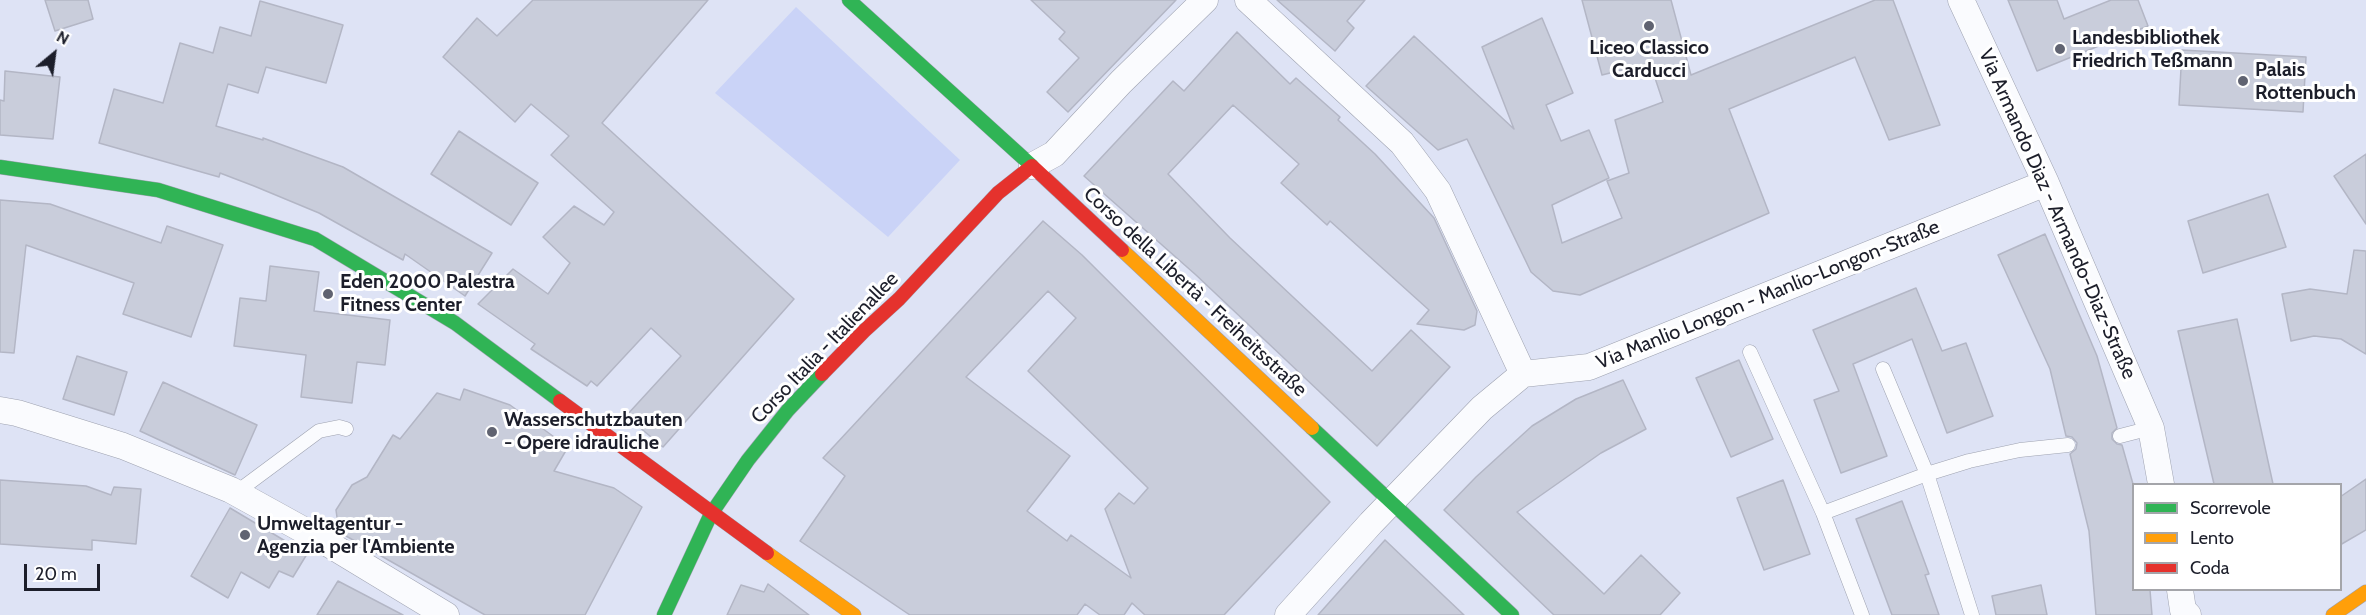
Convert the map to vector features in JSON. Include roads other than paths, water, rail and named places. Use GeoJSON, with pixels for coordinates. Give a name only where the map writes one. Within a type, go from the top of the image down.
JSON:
{"type":"FeatureCollection","features":[{"type":"Feature","properties":{"kind":"main road","name":"Corso della Libertà - Freiheitsstraße"},"geometry":{"type":"LineString","coordinates":[[849,0],[1032,166],[1512,615]]}},
{"type":"Feature","properties":{"kind":"main road","name":"Corso Italia - Italienallee"},"geometry":{"type":"LineString","coordinates":[[664,615],[711,514],[748,460],[788,410],[864,331],[899,299],[998,193],[1032,166]]}},
{"type":"Feature","properties":{"kind":"main road"},"geometry":{"type":"LineString","coordinates":[[0,167],[158,190],[315,239],[455,323],[711,514],[854,615]]}},
{"type":"Feature","properties":{"kind":"main road"},"geometry":{"type":"LineString","coordinates":[[2333,615],[2366,592]]}},
{"type":"Feature","properties":{"kind":"street"},"geometry":{"type":"LineString","coordinates":[[1032,166],[1054,154],[1122,82],[1205,0]]}},
{"type":"Feature","properties":{"kind":"street"},"geometry":{"type":"LineString","coordinates":[[1248,0],[1402,143],[1438,191],[1523,374],[1482,408],[1288,615]]}},
{"type":"Feature","properties":{"kind":"street","name":"Via Armando Diaz - Armando-Diaz-Straße"},"geometry":{"type":"LineString","coordinates":[[1961,0],[2046,183],[2151,428],[2161,483]]}},
{"type":"Feature","properties":{"kind":"street","name":"Via Manlio Longon - Manlio-Longon-Straße"},"geometry":{"type":"LineString","coordinates":[[1523,374],[1589,367],[2046,183]]}},
{"type":"Feature","properties":{"kind":"street"},"geometry":{"type":"LineString","coordinates":[[0,410],[17,413],[123,446],[239,495],[327,543],[446,615]]}},
{"type":"Feature","properties":{"kind":"street"},"geometry":{"type":"LineString","coordinates":[[2180,591],[2183,610],[2188,615]]}},
{"type":"Feature","properties":{"kind":"lane"},"geometry":{"type":"LineString","coordinates":[[1750,352],[1823,513],[1862,615]]}},
{"type":"Feature","properties":{"kind":"lane"},"geometry":{"type":"LineString","coordinates":[[1883,369],[1927,474],[1972,615]]}},
{"type":"Feature","properties":{"kind":"lane"},"geometry":{"type":"LineString","coordinates":[[239,495],[245,486],[319,431],[339,426],[346,429]]}},
{"type":"Feature","properties":{"kind":"lane"},"geometry":{"type":"LineString","coordinates":[[2120,436],[2151,428]]}},
{"type":"Feature","properties":{"kind":"lane"},"geometry":{"type":"LineString","coordinates":[[1823,513],[1927,474],[1989,456],[2068,445]]}},
{"type":"Feature","properties":{"kind":"place","name":"Liceo Classico Carducci"},"geometry":{"type":"Point","coordinates":[1649,26]}},
{"type":"Feature","properties":{"kind":"place","name":"Landesbibliothek Friedrich Teßmann"},"geometry":{"type":"Point","coordinates":[2060,49]}},
{"type":"Feature","properties":{"kind":"place","name":"Palais Rottenbuch"},"geometry":{"type":"Point","coordinates":[2243,81]}},
{"type":"Feature","properties":{"kind":"place","name":"Eden 2000 Palestra Fitness Center"},"geometry":{"type":"Point","coordinates":[328,294]}},
{"type":"Feature","properties":{"kind":"place","name":"Wasserschutzbauten - Opere idrauliche"},"geometry":{"type":"Point","coordinates":[492,432]}},
{"type":"Feature","properties":{"kind":"place","name":"Umweltagentur - Agenzia per l'Ambiente"},"geometry":{"type":"Point","coordinates":[245,535]}}]}
